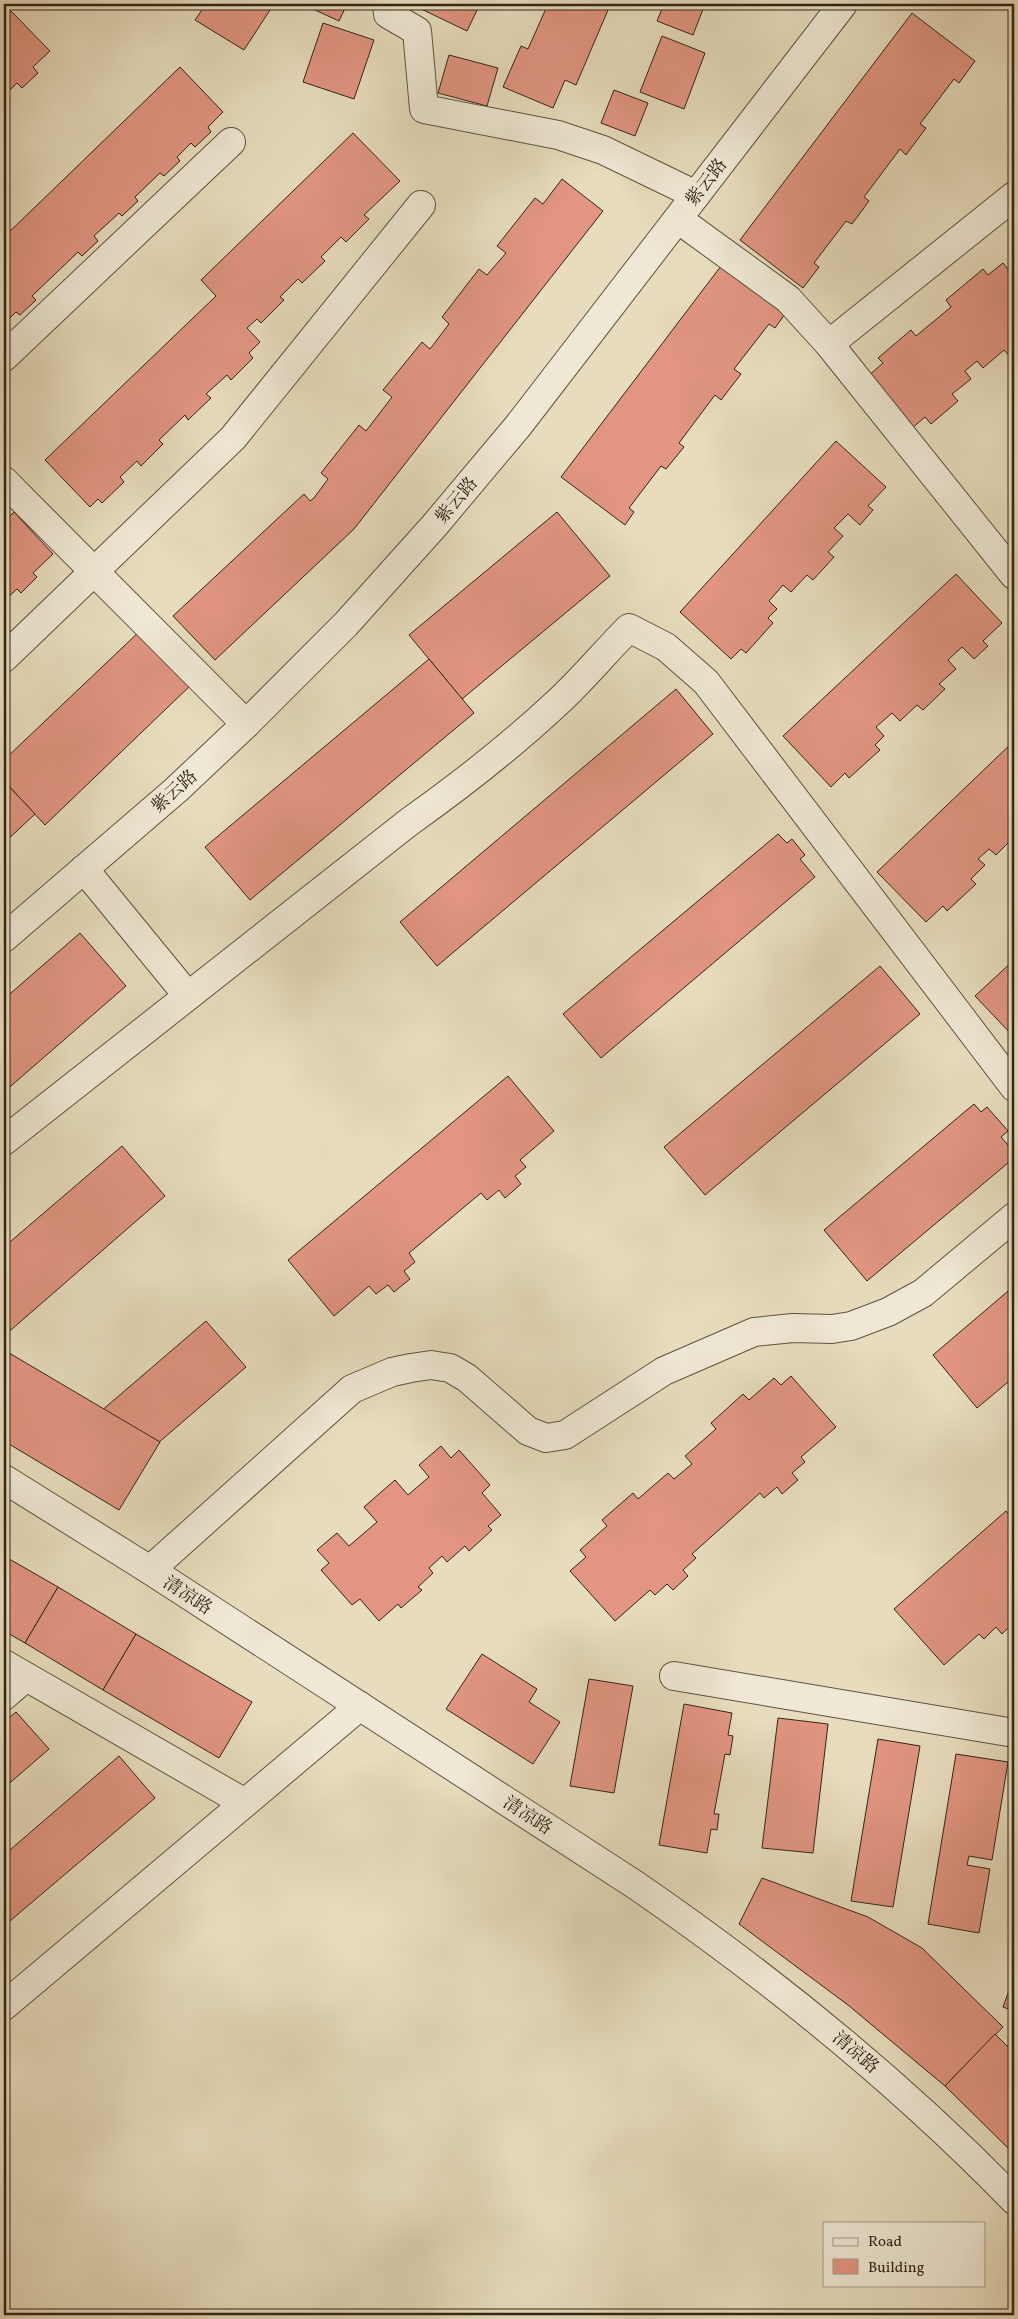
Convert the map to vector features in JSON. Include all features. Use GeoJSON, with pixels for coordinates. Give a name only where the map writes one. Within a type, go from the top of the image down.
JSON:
{"type":"FeatureCollection","features":[{"type":"Feature","properties":{"kind":"street"},"geometry":{"type":"LineString","coordinates":[[387,4],[388,14],[417,31],[424,109],[558,135],[603,150],[696,196]]}},
{"type":"Feature","properties":{"kind":"street","name":"紫云路"},"geometry":{"type":"LineString","coordinates":[[4,938],[176,790],[246,724],[346,624],[434,526],[518,426],[844,4]]}},
{"type":"Feature","properties":{"kind":"street"},"geometry":{"type":"LineString","coordinates":[[4,357],[231,142]]}},
{"type":"Feature","properties":{"kind":"street"},"geometry":{"type":"LineString","coordinates":[[828,344],[1014,196]]}},
{"type":"Feature","properties":{"kind":"street"},"geometry":{"type":"LineString","coordinates":[[4,658],[233,438],[421,205]]}},
{"type":"Feature","properties":{"kind":"street"},"geometry":{"type":"LineString","coordinates":[[678,218],[788,299],[828,344],[1014,575]]}},
{"type":"Feature","properties":{"kind":"street"},"geometry":{"type":"LineString","coordinates":[[4,481],[246,724]]}},
{"type":"Feature","properties":{"kind":"street"},"geometry":{"type":"LineString","coordinates":[[4,1141],[401,828],[462,784],[512,744],[559,701],[629,628],[666,647],[706,682],[1014,1087]]}},
{"type":"Feature","properties":{"kind":"street"},"geometry":{"type":"LineString","coordinates":[[84,869],[188,996]]}},
{"type":"Feature","properties":{"kind":"street"},"geometry":{"type":"LineString","coordinates":[[150,1570],[352,1389],[392,1372],[431,1365],[450,1368],[467,1378],[528,1431],[546,1438],[565,1435],[664,1371],[754,1332],[793,1328],[832,1329],[851,1326],[888,1312],[923,1293],[1014,1217]]}},
{"type":"Feature","properties":{"kind":"street","name":"清凉路"},"geometry":{"type":"LineString","coordinates":[[4,1479],[150,1570],[637,1886],[758,1972],[850,2046],[917,2104],[1014,2200]]}},
{"type":"Feature","properties":{"kind":"street"},"geometry":{"type":"LineString","coordinates":[[4,1696],[15,1670],[245,1803]]}},
{"type":"Feature","properties":{"kind":"street"},"geometry":{"type":"LineString","coordinates":[[674,1676],[1014,1733]]}},
{"type":"Feature","properties":{"kind":"street"},"geometry":{"type":"LineString","coordinates":[[4,2006],[360,1706]]}},
{"type":"Feature","properties":{"kind":"building"},"geometry":{"type":"Polygon","coordinates":[[[206,4],[260,4],[270,10],[244,50],[195,20],[206,4]]]}},
{"type":"Feature","properties":{"kind":"building"},"geometry":{"type":"Polygon","coordinates":[[[302,4],[347,4],[339,21],[302,4]]]}},
{"type":"Feature","properties":{"kind":"building"},"geometry":{"type":"Polygon","coordinates":[[[416,4],[480,4],[467,31],[415,6],[416,4]]]}},
{"type":"Feature","properties":{"kind":"building"},"geometry":{"type":"Polygon","coordinates":[[[548,4],[593,4],[608,10],[576,85],[565,80],[553,108],[503,87],[521,46],[528,49],[548,4]]]}},
{"type":"Feature","properties":{"kind":"building"},"geometry":{"type":"Polygon","coordinates":[[[664,4],[705,4],[693,35],[657,21],[664,4]]]}},
{"type":"Feature","properties":{"kind":"building"},"geometry":{"type":"Polygon","coordinates":[[[10,10],[50,51],[33,67],[38,73],[22,88],[17,83],[4,96],[4,16],[10,10]]]}},
{"type":"Feature","properties":{"kind":"building"},"geometry":{"type":"Polygon","coordinates":[[[912,13],[975,61],[959,83],[954,79],[920,124],[926,128],[906,155],[900,149],[864,197],[869,201],[852,224],[846,221],[814,263],[819,267],[803,288],[740,240],[912,13]]]}},
{"type":"Feature","properties":{"kind":"building"},"geometry":{"type":"Polygon","coordinates":[[[323,23],[374,40],[354,99],[303,82],[323,23]]]}},
{"type":"Feature","properties":{"kind":"building"},"geometry":{"type":"Polygon","coordinates":[[[662,36],[705,53],[684,109],[640,92],[662,36]]]}},
{"type":"Feature","properties":{"kind":"building"},"geometry":{"type":"Polygon","coordinates":[[[449,55],[498,68],[487,106],[438,93],[449,55]]]}},
{"type":"Feature","properties":{"kind":"building"},"geometry":{"type":"Polygon","coordinates":[[[180,67],[223,112],[208,127],[211,132],[195,147],[191,143],[177,157],[180,161],[164,176],[160,173],[135,197],[138,201],[122,216],[119,213],[94,236],[98,241],[82,256],[78,252],[32,296],[36,300],[20,315],[16,312],[4,324],[4,237],[180,67]]]}},
{"type":"Feature","properties":{"kind":"building"},"geometry":{"type":"Polygon","coordinates":[[[614,90],[648,103],[635,136],[601,123],[614,90]]]}},
{"type":"Feature","properties":{"kind":"building"},"geometry":{"type":"Polygon","coordinates":[[[353,133],[400,181],[364,215],[369,219],[346,242],[341,237],[321,257],[325,261],[302,283],[298,279],[280,297],[284,300],[261,323],[257,319],[247,328],[260,342],[249,353],[253,358],[231,380],[227,375],[206,394],[211,398],[188,420],[185,415],[159,440],[163,444],[141,466],[137,461],[120,477],[124,482],[102,503],[98,499],[90,507],[45,460],[216,296],[201,280],[353,133]]]}},
{"type":"Feature","properties":{"kind":"building"},"geometry":{"type":"Polygon","coordinates":[[[562,179],[603,211],[354,529],[215,660],[173,616],[304,494],[310,501],[314,498],[328,479],[321,473],[359,425],[366,431],[392,397],[383,390],[422,342],[430,349],[449,324],[442,317],[479,269],[487,275],[506,253],[497,246],[535,198],[543,204],[562,179]]]}},
{"type":"Feature","properties":{"kind":"building"},"geometry":{"type":"Polygon","coordinates":[[[1003,263],[1014,277],[1014,355],[1011,358],[1004,350],[983,368],[977,361],[965,371],[971,379],[952,394],[958,401],[931,424],[925,417],[911,429],[867,377],[883,363],[878,358],[911,330],[916,336],[951,307],[946,300],[983,269],[988,275],[1003,263]]]}},
{"type":"Feature","properties":{"kind":"building"},"geometry":{"type":"Polygon","coordinates":[[[721,266],[785,314],[775,328],[769,324],[734,369],[741,374],[721,400],[715,395],[679,443],[684,447],[666,469],[661,466],[629,508],[634,512],[625,525],[561,477],[721,266]]]}},
{"type":"Feature","properties":{"kind":"building"},"geometry":{"type":"Polygon","coordinates":[[[836,441],[886,487],[868,506],[873,510],[860,525],[848,514],[834,528],[843,536],[828,552],[834,557],[813,580],[807,575],[791,592],[783,585],[769,601],[777,609],[768,618],[773,623],[746,653],[741,649],[731,659],[680,612],[836,441]]]}},
{"type":"Feature","properties":{"kind":"building"},"geometry":{"type":"Polygon","coordinates":[[[14,512],[53,554],[33,573],[37,577],[21,593],[17,589],[4,601],[4,522],[14,512]]]}},
{"type":"Feature","properties":{"kind":"building"},"geometry":{"type":"Polygon","coordinates":[[[557,512],[610,576],[462,699],[409,635],[557,512]]]}},
{"type":"Feature","properties":{"kind":"building"},"geometry":{"type":"Polygon","coordinates":[[[956,574],[1002,623],[983,641],[988,646],[974,659],[962,647],[948,660],[956,669],[939,684],[945,689],[923,710],[917,705],[900,721],[892,713],[876,727],[884,736],[875,745],[880,750],[849,778],[845,773],[831,787],[783,736],[956,574]]]}},
{"type":"Feature","properties":{"kind":"building"},"geometry":{"type":"Polygon","coordinates":[[[141,630],[193,683],[45,825],[4,781],[4,760],[141,630]]]}},
{"type":"Feature","properties":{"kind":"building"},"geometry":{"type":"Polygon","coordinates":[[[429,659],[474,713],[250,900],[205,847],[429,659]]]}},
{"type":"Feature","properties":{"kind":"building"},"geometry":{"type":"Polygon","coordinates":[[[676,689],[713,734],[437,966],[400,922],[676,689]]]}},
{"type":"Feature","properties":{"kind":"building"},"geometry":{"type":"Polygon","coordinates":[[[1014,741],[1014,846],[1010,841],[996,855],[989,849],[978,859],[985,865],[971,879],[976,884],[947,911],[943,906],[926,922],[877,872],[1014,741]]]}},
{"type":"Feature","properties":{"kind":"building"},"geometry":{"type":"Polygon","coordinates":[[[4,781],[35,814],[4,843],[4,781]]]}},
{"type":"Feature","properties":{"kind":"building"},"geometry":{"type":"Polygon","coordinates":[[[778,834],[787,843],[792,839],[805,855],[800,859],[815,877],[601,1058],[563,1014],[778,834]]]}},
{"type":"Feature","properties":{"kind":"building"},"geometry":{"type":"Polygon","coordinates":[[[80,933],[126,986],[4,1092],[4,999],[80,933]]]}},
{"type":"Feature","properties":{"kind":"building"},"geometry":{"type":"Polygon","coordinates":[[[1014,960],[1014,1037],[975,996],[1014,960]]]}},
{"type":"Feature","properties":{"kind":"building"},"geometry":{"type":"Polygon","coordinates":[[[880,966],[920,1014],[705,1195],[664,1147],[880,966]]]}},
{"type":"Feature","properties":{"kind":"building"},"geometry":{"type":"Polygon","coordinates":[[[508,1076],[554,1131],[520,1160],[526,1167],[515,1176],[521,1184],[505,1198],[499,1190],[487,1200],[481,1193],[409,1253],[415,1262],[404,1271],[410,1279],[394,1292],[388,1285],[376,1294],[369,1286],[334,1316],[288,1260],[508,1076]]]}},
{"type":"Feature","properties":{"kind":"building"},"geometry":{"type":"Polygon","coordinates":[[[974,1104],[981,1112],[987,1107],[1008,1131],[1001,1137],[1014,1152],[1014,1158],[867,1281],[824,1230],[974,1104]]]}},
{"type":"Feature","properties":{"kind":"building"},"geometry":{"type":"Polygon","coordinates":[[[122,1146],[165,1196],[4,1336],[4,1247],[122,1146]]]}},
{"type":"Feature","properties":{"kind":"building"},"geometry":{"type":"Polygon","coordinates":[[[1014,1286],[1014,1377],[977,1408],[933,1355],[1014,1286]]]}},
{"type":"Feature","properties":{"kind":"building"},"geometry":{"type":"Polygon","coordinates":[[[206,1321],[246,1367],[120,1476],[79,1430],[206,1321]]]}},
{"type":"Feature","properties":{"kind":"building"},"geometry":{"type":"Polygon","coordinates":[[[4,1350],[160,1442],[119,1510],[4,1441],[4,1350]]]}},
{"type":"Feature","properties":{"kind":"building"},"geometry":{"type":"Polygon","coordinates":[[[791,1376],[836,1427],[801,1457],[805,1462],[792,1473],[798,1480],[782,1494],[777,1487],[764,1498],[760,1493],[692,1554],[696,1558],[683,1570],[688,1576],[673,1590],[667,1584],[655,1595],[650,1590],[615,1621],[570,1571],[586,1557],[580,1550],[607,1526],[602,1520],[633,1493],[638,1499],[668,1473],[674,1479],[692,1464],[685,1456],[716,1429],[711,1423],[743,1394],[749,1400],[774,1378],[781,1385],[791,1376]]]}},
{"type":"Feature","properties":{"kind":"building"},"geometry":{"type":"Polygon","coordinates":[[[441,1446],[451,1458],[459,1450],[490,1485],[482,1493],[501,1515],[488,1526],[492,1530],[469,1551],[465,1546],[447,1562],[442,1556],[429,1568],[433,1573],[418,1587],[422,1590],[401,1608],[398,1604],[379,1621],[360,1599],[352,1605],[321,1570],[329,1563],[317,1550],[337,1533],[349,1546],[377,1522],[364,1507],[395,1480],[408,1495],[429,1477],[419,1465],[441,1446]]]}},
{"type":"Feature","properties":{"kind":"building"},"geometry":{"type":"Polygon","coordinates":[[[1006,1511],[1014,1521],[1014,1611],[1011,1614],[1014,1617],[1014,1622],[1002,1634],[996,1627],[984,1639],[979,1634],[944,1665],[894,1609],[1006,1511]]]}},
{"type":"Feature","properties":{"kind":"building"},"geometry":{"type":"Polygon","coordinates":[[[4,1556],[58,1587],[25,1643],[4,1631],[4,1556]]]}},
{"type":"Feature","properties":{"kind":"building"},"geometry":{"type":"Polygon","coordinates":[[[58,1587],[136,1634],[103,1690],[25,1643],[58,1587]]]}},
{"type":"Feature","properties":{"kind":"building"},"geometry":{"type":"Polygon","coordinates":[[[136,1634],[252,1702],[219,1758],[103,1690],[136,1634]]]}},
{"type":"Feature","properties":{"kind":"building"},"geometry":{"type":"Polygon","coordinates":[[[482,1654],[537,1689],[529,1702],[560,1722],[533,1764],[446,1709],[482,1654]]]}},
{"type":"Feature","properties":{"kind":"building"},"geometry":{"type":"Polygon","coordinates":[[[589,1679],[633,1686],[614,1793],[570,1786],[589,1679]]]}},
{"type":"Feature","properties":{"kind":"building"},"geometry":{"type":"Polygon","coordinates":[[[684,1704],[732,1713],[728,1735],[733,1736],[730,1755],[725,1754],[714,1814],[719,1814],[717,1830],[711,1829],[707,1853],[659,1845],[684,1704]]]}},
{"type":"Feature","properties":{"kind":"building"},"geometry":{"type":"Polygon","coordinates":[[[16,1712],[49,1749],[4,1788],[4,1722],[16,1712]]]}},
{"type":"Feature","properties":{"kind":"building"},"geometry":{"type":"Polygon","coordinates":[[[778,1718],[828,1724],[813,1853],[762,1848],[778,1718]]]}},
{"type":"Feature","properties":{"kind":"building"},"geometry":{"type":"Polygon","coordinates":[[[878,1739],[920,1746],[893,1907],[851,1901],[878,1739]]]}},
{"type":"Feature","properties":{"kind":"building"},"geometry":{"type":"Polygon","coordinates":[[[956,1754],[1008,1762],[992,1860],[969,1856],[967,1865],[990,1869],[979,1933],[928,1924],[956,1754]]]}},
{"type":"Feature","properties":{"kind":"building"},"geometry":{"type":"Polygon","coordinates":[[[119,1756],[155,1798],[4,1926],[4,1855],[119,1756]]]}},
{"type":"Feature","properties":{"kind":"building"},"geometry":{"type":"Polygon","coordinates":[[[762,1878],[868,1917],[922,1948],[1003,2027],[945,2086],[848,2005],[739,1924],[762,1878]]]}},
{"type":"Feature","properties":{"kind":"building"},"geometry":{"type":"Polygon","coordinates":[[[1014,1977],[1014,2011],[1003,2007],[1014,1977]]]}},
{"type":"Feature","properties":{"kind":"building"},"geometry":{"type":"Polygon","coordinates":[[[995,2034],[1014,2053],[1014,2154],[945,2086],[995,2034]]]}}]}
